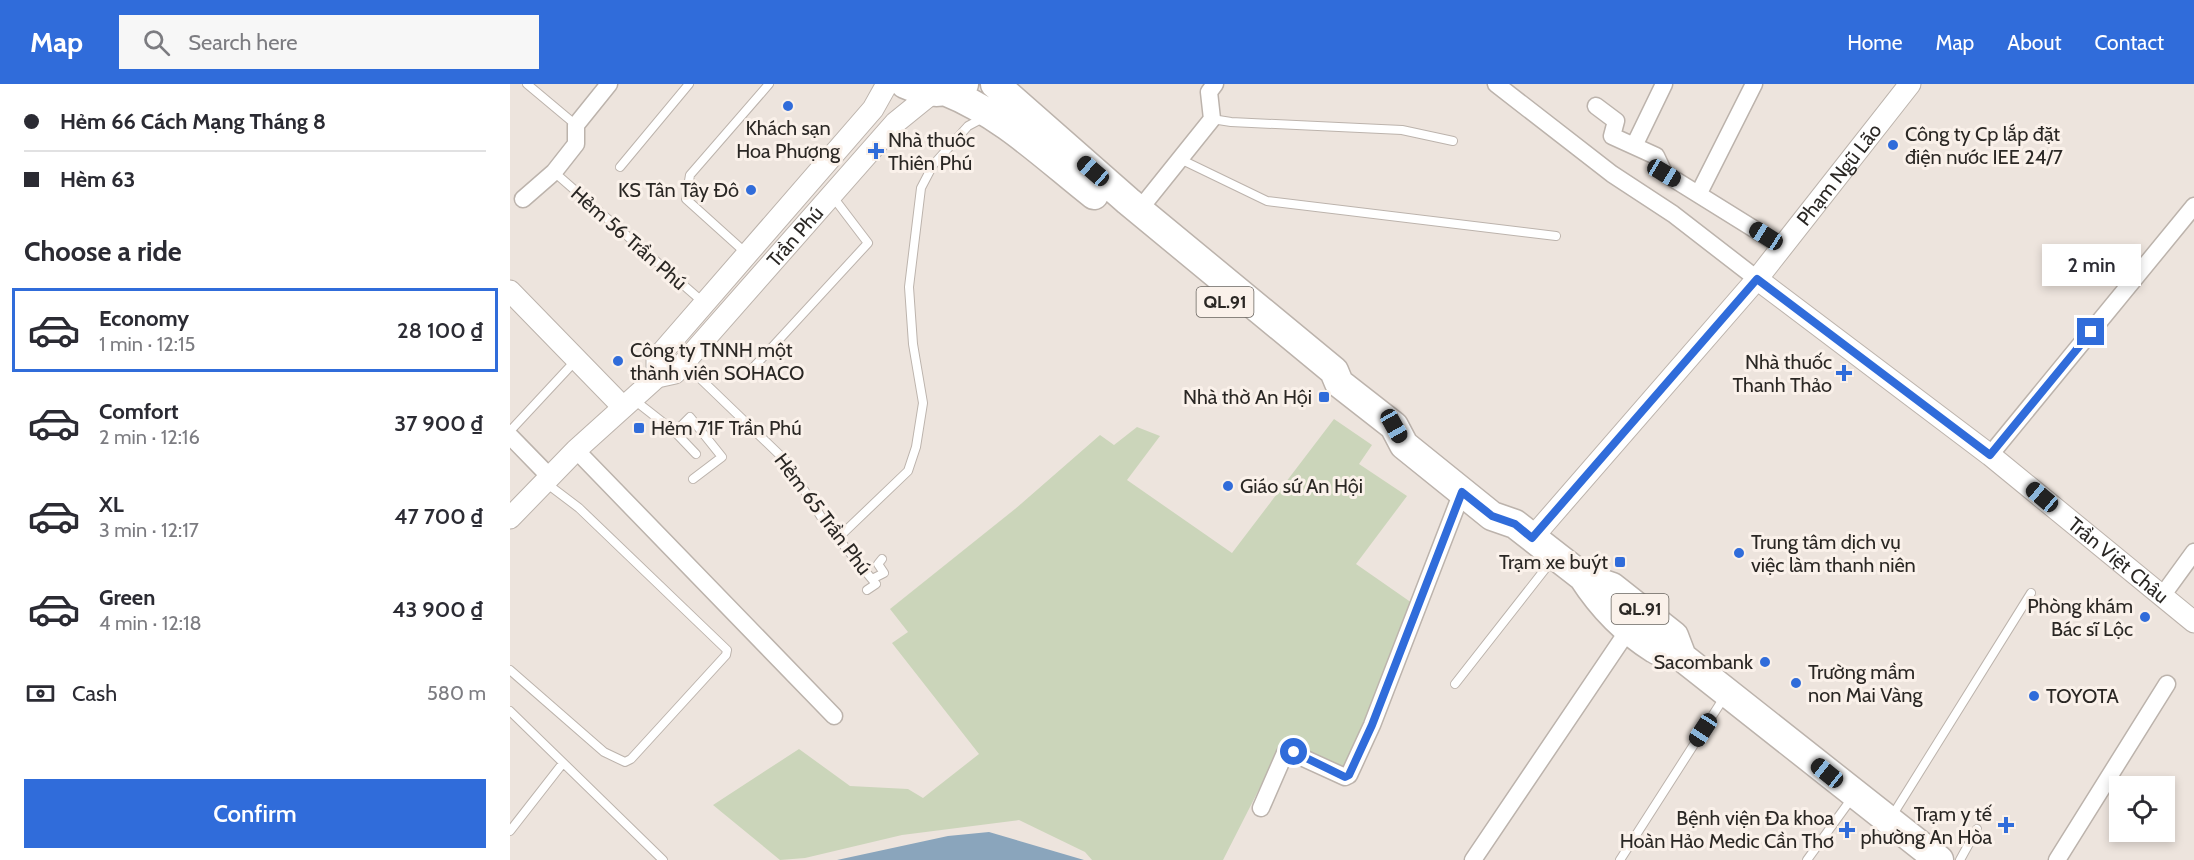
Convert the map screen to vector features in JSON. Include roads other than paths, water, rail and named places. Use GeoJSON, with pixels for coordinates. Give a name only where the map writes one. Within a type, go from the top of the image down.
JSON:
{"type":"FeatureCollection","features":[{"type":"Feature","properties":{"kind":"highway"},"geometry":{"type":"LineString","coordinates":[[905,84],[948,90]]}},
{"type":"Feature","properties":{"kind":"highway","name":"QL.91"},"geometry":{"type":"LineString","coordinates":[[995,84],[1139,210],[1334,371],[1339,383],[1394,426],[1404,444],[1462,492],[1492,516],[1523,531],[1583,578],[1598,601],[1629,629],[1657,650],[1682,657],[1939,860]]}},
{"type":"Feature","properties":{"kind":"highway","name":"QL.91"},"geometry":{"type":"LineString","coordinates":[[948,90],[990,114],[1115,212],[1322,382],[1339,383]]}},
{"type":"Feature","properties":{"kind":"highway","name":"QL.91"},"geometry":{"type":"LineString","coordinates":[[1394,426],[1415,429],[1466,470],[1504,502],[1523,531]]}},
{"type":"Feature","properties":{"kind":"highway","name":"QL.91"},"geometry":{"type":"LineString","coordinates":[[1583,578],[1612,586],[1674,636],[1682,657]]}},
{"type":"Feature","properties":{"kind":"street"},"geometry":{"type":"LineString","coordinates":[[523,199],[554,172],[576,144],[576,125],[609,84]]}},
{"type":"Feature","properties":{"kind":"street","name":"Trần Phú"},"geometry":{"type":"LineString","coordinates":[[657,377],[657,358],[873,109],[887,84]]}},
{"type":"Feature","properties":{"kind":"street"},"geometry":{"type":"LineString","coordinates":[[1496,84],[1612,174],[1673,214],[1757,279]]}},
{"type":"Feature","properties":{"kind":"street"},"geometry":{"type":"LineString","coordinates":[[1634,146],[1664,84]]}},
{"type":"Feature","properties":{"kind":"street"},"geometry":{"type":"LineString","coordinates":[[1699,194],[1754,84]]}},
{"type":"Feature","properties":{"kind":"street","name":"Phạm Ngũ Lão"},"geometry":{"type":"LineString","coordinates":[[1523,531],[1757,279],[1910,84]]}},
{"type":"Feature","properties":{"kind":"street"},"geometry":{"type":"LineString","coordinates":[[1139,210],[1212,119],[1208,87]]}},
{"type":"Feature","properties":{"kind":"street","name":"Trần Phú"},"geometry":{"type":"LineString","coordinates":[[510,518],[576,450],[657,377],[675,372],[896,123],[948,90]]}},
{"type":"Feature","properties":{"kind":"street"},"geometry":{"type":"LineString","coordinates":[[1596,106],[1616,121],[1612,136],[1656,156],[1664,173],[1783,247]]}},
{"type":"Feature","properties":{"kind":"street"},"geometry":{"type":"LineString","coordinates":[[1990,455],[2194,206]]}},
{"type":"Feature","properties":{"kind":"street","name":"Trần Việt Châu"},"geometry":{"type":"LineString","coordinates":[[1757,279],[1990,455],[2194,622]]}},
{"type":"Feature","properties":{"kind":"street"},"geometry":{"type":"LineString","coordinates":[[510,291],[577,359],[628,403]]}},
{"type":"Feature","properties":{"kind":"street"},"geometry":{"type":"LineString","coordinates":[[510,436],[546,479]]}},
{"type":"Feature","properties":{"kind":"street"},"geometry":{"type":"LineString","coordinates":[[576,450],[834,716]]}},
{"type":"Feature","properties":{"kind":"street"},"geometry":{"type":"LineString","coordinates":[[1261,808],[1285,753],[1288,751],[1345,777],[1349,775],[1372,725],[1462,492]]}},
{"type":"Feature","properties":{"kind":"street"},"geometry":{"type":"LineString","coordinates":[[2162,596],[2194,552]]}},
{"type":"Feature","properties":{"kind":"street"},"geometry":{"type":"LineString","coordinates":[[1473,860],[1629,629]]}},
{"type":"Feature","properties":{"kind":"street"},"geometry":{"type":"LineString","coordinates":[[2057,860],[2167,684]]}},
{"type":"Feature","properties":{"kind":"lane"},"geometry":{"type":"LineString","coordinates":[[527,84],[576,125]]}},
{"type":"Feature","properties":{"kind":"lane"},"geometry":{"type":"LineString","coordinates":[[620,167],[689,84]]}},
{"type":"Feature","properties":{"kind":"lane"},"geometry":{"type":"LineString","coordinates":[[748,255],[686,199],[690,175],[769,84]]}},
{"type":"Feature","properties":{"kind":"lane"},"geometry":{"type":"LineString","coordinates":[[838,538],[908,471],[916,447],[922,403],[913,344],[909,287],[921,188],[933,165],[968,126],[990,114]]}},
{"type":"Feature","properties":{"kind":"lane"},"geometry":{"type":"LineString","coordinates":[[1212,119],[1402,130],[1453,141]]}},
{"type":"Feature","properties":{"kind":"lane"},"geometry":{"type":"LineString","coordinates":[[1180,159],[1267,201],[1556,236]]}},
{"type":"Feature","properties":{"kind":"lane","name":"Hẻm 56 Trần Phú"},"geometry":{"type":"LineString","coordinates":[[554,172],[704,303]]}},
{"type":"Feature","properties":{"kind":"lane"},"geometry":{"type":"LineString","coordinates":[[751,370],[868,243],[833,196]]}},
{"type":"Feature","properties":{"kind":"lane"},"geometry":{"type":"LineString","coordinates":[[510,431],[577,359]]}},
{"type":"Feature","properties":{"kind":"lane","name":"Hẻm 65 Trần Phú"},"geometry":{"type":"LineString","coordinates":[[683,363],[785,460],[825,523],[876,584],[867,590]]}},
{"type":"Feature","properties":{"kind":"lane"},"geometry":{"type":"LineString","coordinates":[[628,403],[675,432],[696,454]]}},
{"type":"Feature","properties":{"kind":"lane"},"geometry":{"type":"LineString","coordinates":[[675,432],[690,417],[722,457],[693,479]]}},
{"type":"Feature","properties":{"kind":"lane"},"geometry":{"type":"LineString","coordinates":[[510,670],[604,752],[625,762],[631,759],[726,655],[727,650],[546,479]]}},
{"type":"Feature","properties":{"kind":"lane"},"geometry":{"type":"LineString","coordinates":[[1455,684],[1555,557]]}},
{"type":"Feature","properties":{"kind":"lane"},"geometry":{"type":"LineString","coordinates":[[872,579],[884,573],[878,564],[882,559]]}},
{"type":"Feature","properties":{"kind":"lane"},"geometry":{"type":"LineString","coordinates":[[1889,821],[2031,593]]}},
{"type":"Feature","properties":{"kind":"lane"},"geometry":{"type":"LineString","coordinates":[[1620,860],[1727,693]]}},
{"type":"Feature","properties":{"kind":"lane"},"geometry":{"type":"LineString","coordinates":[[510,711],[663,860]]}},
{"type":"Feature","properties":{"kind":"lane"},"geometry":{"type":"LineString","coordinates":[[510,831],[563,763]]}},
{"type":"Feature","properties":{"kind":"lane"},"geometry":{"type":"LineString","coordinates":[[1807,860],[1854,795]]}},
{"type":"Feature","properties":{"kind":"lane"},"geometry":{"type":"LineString","coordinates":[[1960,860],[1977,829]]}},
{"type":"Feature","properties":{"kind":"water"},"geometry":{"type":"Polygon","coordinates":[[[989,832],[1084,860],[837,860],[948,836],[989,832]]]}},
{"type":"Feature","properties":{"kind":"place","name":"Khách sạn Hoa Phượng"},"geometry":{"type":"Point","coordinates":[788,106]}},
{"type":"Feature","properties":{"kind":"place","name":"Công ty Cp lắp đặt điện nước IEE 24/7"},"geometry":{"type":"Point","coordinates":[1893,145]}},
{"type":"Feature","properties":{"kind":"place","name":"Nhà thuôc Thiên Phú"},"geometry":{"type":"Point","coordinates":[876,151]}},
{"type":"Feature","properties":{"kind":"place","name":"KS Tân Tây Đô"},"geometry":{"type":"Point","coordinates":[751,190]}},
{"type":"Feature","properties":{"kind":"place","name":"Công ty TNNH một thành viên SOHACO"},"geometry":{"type":"Point","coordinates":[618,361]}},
{"type":"Feature","properties":{"kind":"place","name":"Nhà thuốc Thanh Thảo"},"geometry":{"type":"Point","coordinates":[1844,373]}},
{"type":"Feature","properties":{"kind":"place","name":"Nhà thờ An Hội"},"geometry":{"type":"Point","coordinates":[1324,397]}},
{"type":"Feature","properties":{"kind":"place","name":"Hẻm 71F Trần Phú"},"geometry":{"type":"Point","coordinates":[639,428]}},
{"type":"Feature","properties":{"kind":"place","name":"Giáo sứ An Hội"},"geometry":{"type":"Point","coordinates":[1228,486]}},
{"type":"Feature","properties":{"kind":"place","name":"Trung tâm dịch vụ việc làm thanh niên"},"geometry":{"type":"Point","coordinates":[1739,553]}},
{"type":"Feature","properties":{"kind":"place","name":"Trạm xe buýt"},"geometry":{"type":"Point","coordinates":[1620,562]}},
{"type":"Feature","properties":{"kind":"place","name":"Phòng khám Bác sĩ Lộc"},"geometry":{"type":"Point","coordinates":[2145,617]}},
{"type":"Feature","properties":{"kind":"place","name":"Sacombank"},"geometry":{"type":"Point","coordinates":[1765,662]}},
{"type":"Feature","properties":{"kind":"place","name":"Trường mầm non Mai Vàng"},"geometry":{"type":"Point","coordinates":[1796,683]}},
{"type":"Feature","properties":{"kind":"place","name":"TOYOTA"},"geometry":{"type":"Point","coordinates":[2034,696]}},
{"type":"Feature","properties":{"kind":"place","name":"Trạm y tế phường An Hòa"},"geometry":{"type":"Point","coordinates":[2006,825]}},
{"type":"Feature","properties":{"kind":"place","name":"Bệnh viện Đa khoa Hoàn Hảo Medic Cần Thơ"},"geometry":{"type":"Point","coordinates":[1847,830]}}]}
